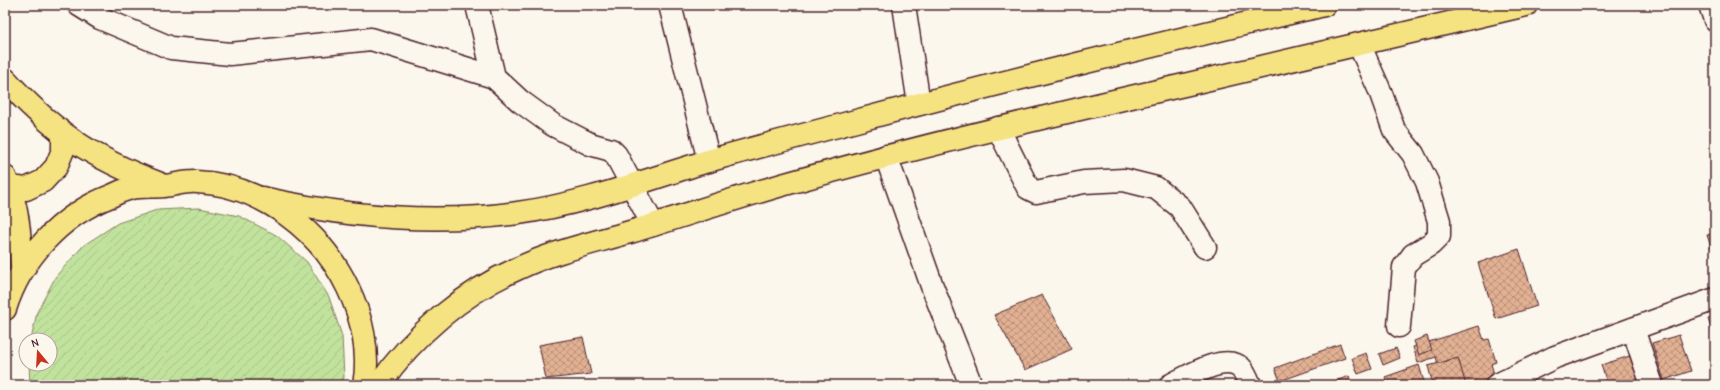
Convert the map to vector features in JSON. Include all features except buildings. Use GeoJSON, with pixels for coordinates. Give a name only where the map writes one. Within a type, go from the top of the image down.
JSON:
{"type":"FeatureCollection","features":[{"type":"Feature","properties":{"kind":"main road"},"geometry":{"type":"LineString","coordinates":[[5,309],[22,271],[41,244],[67,220],[97,201],[130,188],[197,182],[228,187],[257,197],[309,208],[360,216],[413,220],[466,218],[518,213],[562,206],[632,187],[708,161],[1262,12],[1324,5]]}},
{"type":"Feature","properties":{"kind":"main road"},"geometry":{"type":"LineString","coordinates":[[379,385],[391,368],[428,328],[470,295],[518,268],[568,248],[886,156],[998,128],[1526,5]]}},
{"type":"Feature","properties":{"kind":"main road"},"geometry":{"type":"LineString","coordinates":[[5,79],[39,115],[63,134],[95,155],[129,172],[165,186]]}},
{"type":"Feature","properties":{"kind":"main road"},"geometry":{"type":"LineString","coordinates":[[7,182],[26,189],[43,180],[56,167],[61,156],[63,150],[63,134]]}},
{"type":"Feature","properties":{"kind":"main road"},"geometry":{"type":"LineString","coordinates":[[7,182],[17,214],[22,271]]}},
{"type":"Feature","properties":{"kind":"main road"},"geometry":{"type":"LineString","coordinates":[[257,197],[289,216],[317,240],[340,270],[356,303],[364,339],[366,376],[364,385]]}},
{"type":"Feature","properties":{"kind":"street"},"geometry":{"type":"LineString","coordinates":[[79,5],[100,18],[171,48],[230,54],[371,38],[494,77],[520,101],[553,125],[590,144],[611,150],[621,162],[632,187],[653,224]]}},
{"type":"Feature","properties":{"kind":"street"},"geometry":{"type":"LineString","coordinates":[[477,5],[494,77]]}},
{"type":"Feature","properties":{"kind":"street"},"geometry":{"type":"LineString","coordinates":[[670,5],[708,161]]}},
{"type":"Feature","properties":{"kind":"street"},"geometry":{"type":"LineString","coordinates":[[904,5],[920,104]]}},
{"type":"Feature","properties":{"kind":"street"},"geometry":{"type":"LineString","coordinates":[[1710,5],[1715,20]]}},
{"type":"Feature","properties":{"kind":"street"},"geometry":{"type":"LineString","coordinates":[[1359,44],[1380,91],[1394,130],[1413,154],[1427,182],[1439,221],[1439,236],[1431,244],[1413,255],[1404,267],[1399,326]]}},
{"type":"Feature","properties":{"kind":"street"},"geometry":{"type":"LineString","coordinates":[[998,128],[1028,188],[1036,192],[1084,182],[1124,180],[1156,188],[1180,207],[1205,247]]}},
{"type":"Feature","properties":{"kind":"street"},"geometry":{"type":"LineString","coordinates":[[886,156],[932,286],[970,385]]}},
{"type":"Feature","properties":{"kind":"street"},"geometry":{"type":"LineString","coordinates":[[1497,385],[1555,357],[1715,299]]}},
{"type":"Feature","properties":{"kind":"street"},"geometry":{"type":"LineString","coordinates":[[1633,329],[1652,385]]}},
{"type":"Feature","properties":{"kind":"street"},"geometry":{"type":"LineString","coordinates":[[1171,385],[1220,363],[1231,363],[1241,368],[1250,385]]}},
{"type":"Feature","properties":{"kind":"green space"},"geometry":{"type":"Polygon","coordinates":[[[199,208],[239,216],[276,235],[307,262],[329,297],[342,336],[344,377],[342,385],[30,385],[29,372],[58,372],[58,332],[33,332],[37,312],[56,276],[84,245],[118,223],[157,210],[199,208]]]}}]}
